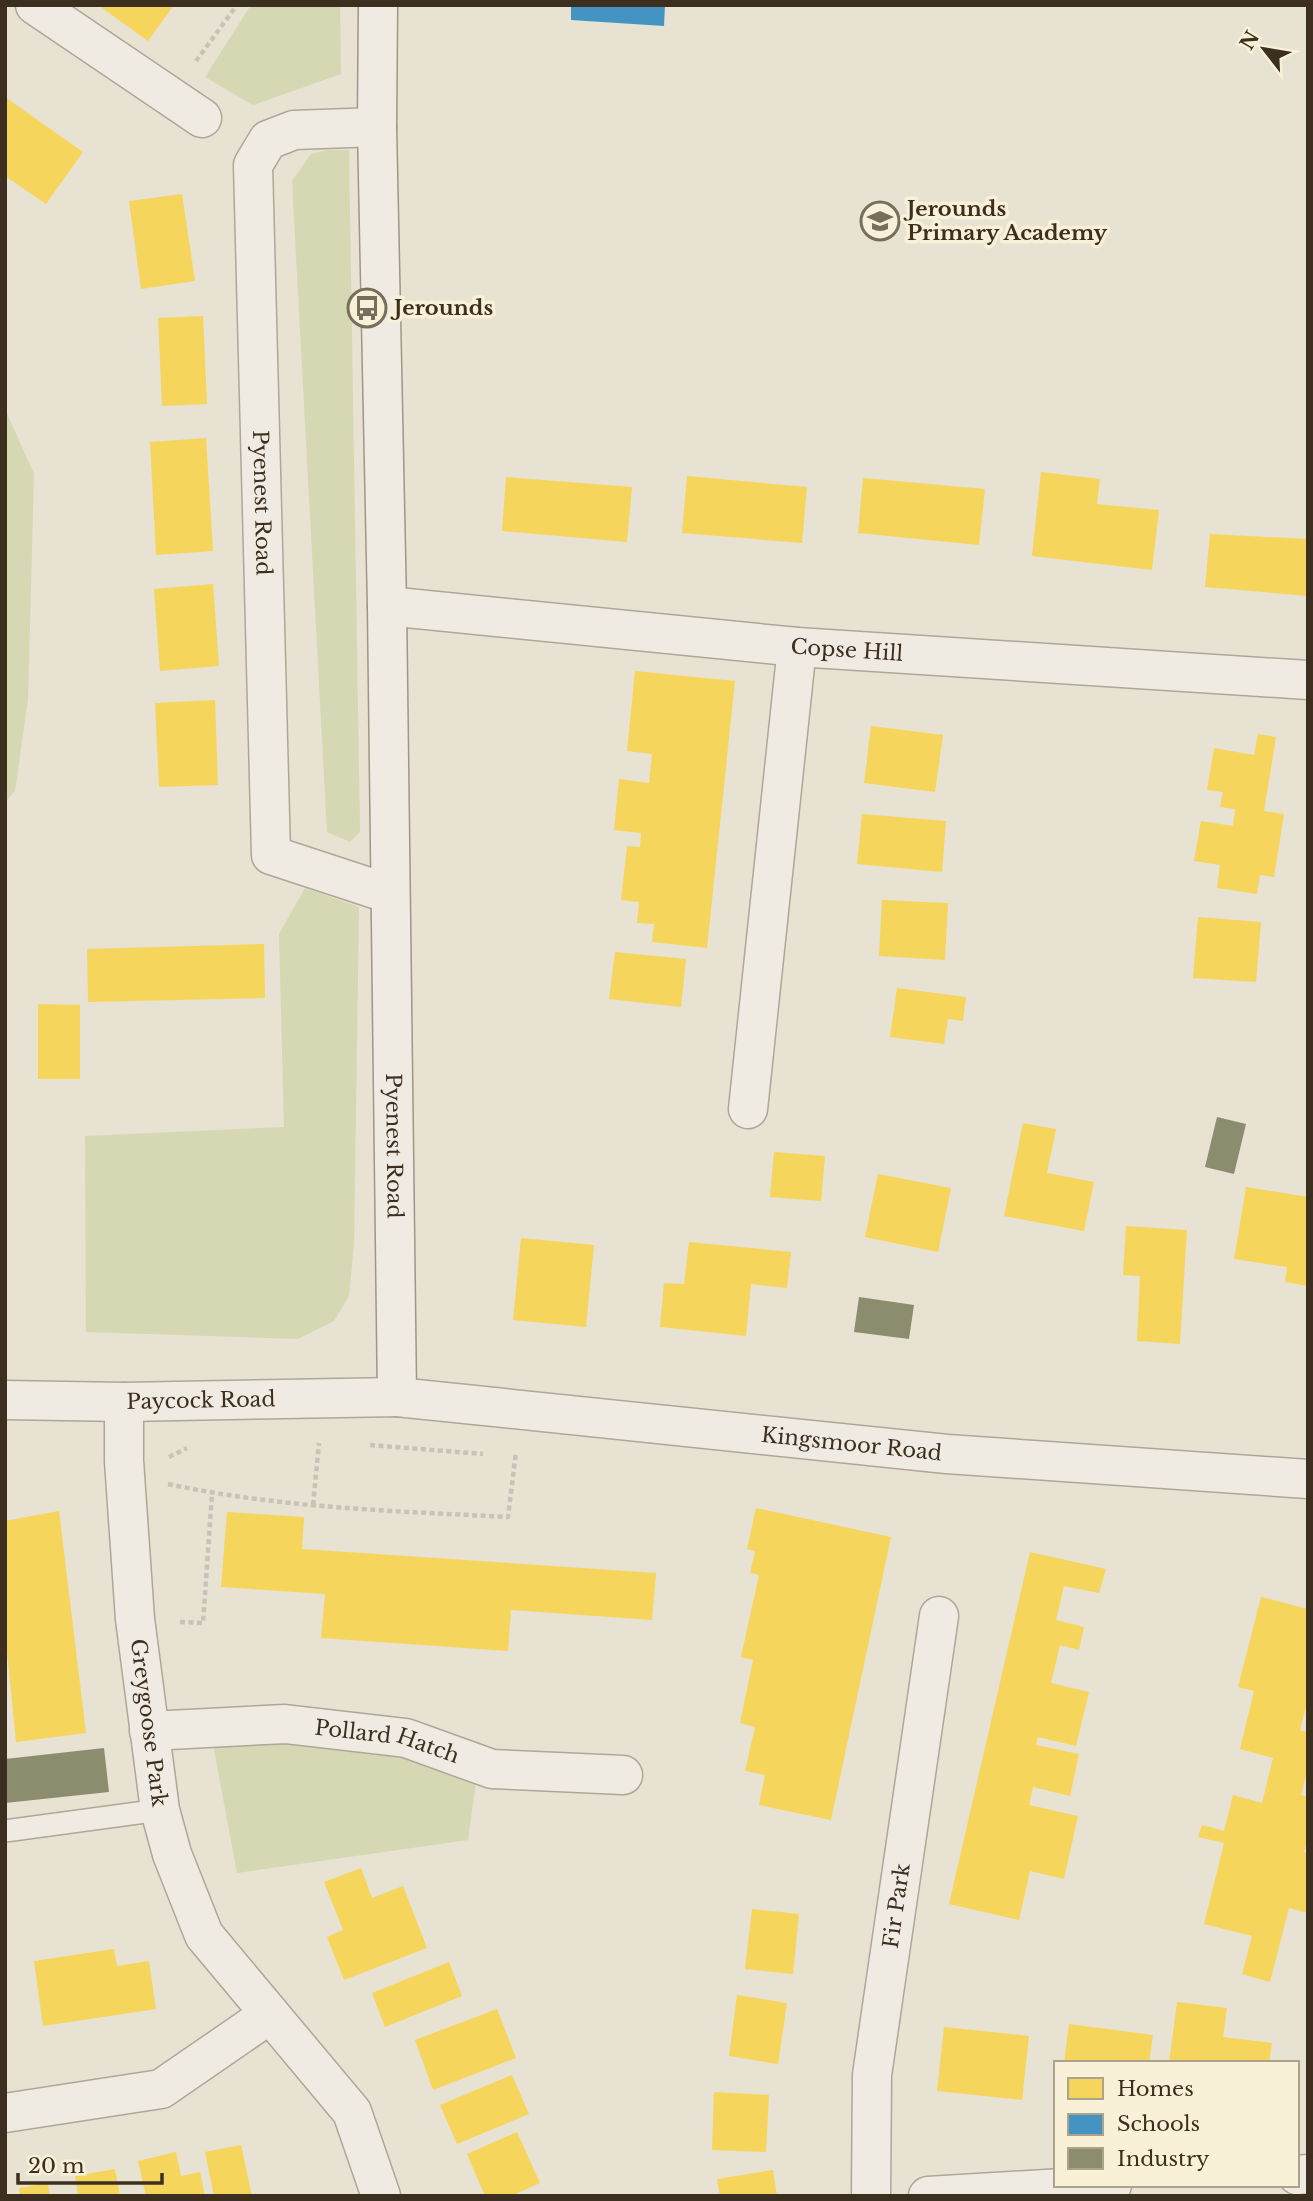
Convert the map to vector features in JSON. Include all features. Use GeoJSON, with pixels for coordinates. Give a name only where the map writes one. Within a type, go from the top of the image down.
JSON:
{"type":"FeatureCollection","features":[{"type":"Feature","properties":{"kind":"street"},"geometry":{"type":"LineString","coordinates":[[35,5],[202,118]]}},
{"type":"Feature","properties":{"kind":"street","name":"Pyenest Road"},"geometry":{"type":"LineString","coordinates":[[378,5],[377,127],[387,606],[397,1397]]}},
{"type":"Feature","properties":{"kind":"street","name":"Pyenest Road"},"geometry":{"type":"LineString","coordinates":[[377,127],[294,130],[268,140],[253,165],[271,855],[390,894]]}},
{"type":"Feature","properties":{"kind":"street","name":"Copse Hill"},"geometry":{"type":"LineString","coordinates":[[387,606],[797,647],[1308,680]]}},
{"type":"Feature","properties":{"kind":"street"},"geometry":{"type":"LineString","coordinates":[[748,1109],[797,647]]}},
{"type":"Feature","properties":{"kind":"street","name":"Paycock Road"},"geometry":{"type":"LineString","coordinates":[[5,1400],[124,1402],[397,1397]]}},
{"type":"Feature","properties":{"kind":"street","name":"Kingsmoor Road"},"geometry":{"type":"LineString","coordinates":[[397,1397],[947,1454],[1308,1479]]}},
{"type":"Feature","properties":{"kind":"street","name":"Greygoose Park"},"geometry":{"type":"LineString","coordinates":[[124,1402],[124,1461],[135,1619],[160,1810],[172,1854],[204,1935],[352,2112],[381,2196]]}},
{"type":"Feature","properties":{"kind":"street","name":"Fir Park"},"geometry":{"type":"LineString","coordinates":[[871,2196],[872,2075],[939,1616]]}},
{"type":"Feature","properties":{"kind":"street","name":"Pollard Hatch"},"geometry":{"type":"LineString","coordinates":[[149,1731],[285,1724],[406,1738],[492,1769],[623,1774]]}},
{"type":"Feature","properties":{"kind":"street"},"geometry":{"type":"LineString","coordinates":[[5,2113],[161,2089],[270,2014]]}},
{"type":"Feature","properties":{"kind":"street"},"geometry":{"type":"LineString","coordinates":[[928,2196],[1079,2187]]}},
{"type":"Feature","properties":{"kind":"lane"},"geometry":{"type":"LineString","coordinates":[[5,1831],[160,1810]]}},
{"type":"Feature","properties":{"kind":"path"},"geometry":{"type":"LineString","coordinates":[[170,97],[237,5]]}},
{"type":"Feature","properties":{"kind":"path"},"geometry":{"type":"LineString","coordinates":[[157,1482],[212,1494],[342,1509],[508,1517],[520,1409]]}},
{"type":"Feature","properties":{"kind":"path"},"geometry":{"type":"LineString","coordinates":[[313,1504],[319,1441]]}},
{"type":"Feature","properties":{"kind":"path"},"geometry":{"type":"LineString","coordinates":[[203,1623],[212,1494]]}},
{"type":"Feature","properties":{"kind":"green space"},"geometry":{"type":"Polygon","coordinates":[[[251,5],[340,5],[341,74],[253,105],[205,77],[251,5]]]}},
{"type":"Feature","properties":{"kind":"green space"},"geometry":{"type":"Polygon","coordinates":[[[327,150],[349,150],[360,832],[350,842],[327,832],[292,181],[311,154],[327,150]]]}},
{"type":"Feature","properties":{"kind":"green space"},"geometry":{"type":"Polygon","coordinates":[[[5,409],[34,474],[28,699],[15,791],[5,802],[5,409]]]}},
{"type":"Feature","properties":{"kind":"green space"},"geometry":{"type":"Polygon","coordinates":[[[305,888],[359,907],[354,1244],[349,1296],[334,1321],[298,1339],[86,1332],[85,1136],[284,1127],[279,934],[305,888]]]}},
{"type":"Feature","properties":{"kind":"green space"},"geometry":{"type":"Polygon","coordinates":[[[406,1738],[477,1774],[468,1840],[237,1873],[213,1744],[406,1738]]]}},
{"type":"Feature","properties":{"kind":"building: Homes"},"geometry":{"type":"Polygon","coordinates":[[[98,5],[174,5],[148,41],[98,5]]]}},
{"type":"Feature","properties":{"kind":"building: Homes"},"geometry":{"type":"Polygon","coordinates":[[[5,97],[83,152],[46,204],[5,176],[5,97]]]}},
{"type":"Feature","properties":{"kind":"building: Homes"},"geometry":{"type":"Polygon","coordinates":[[[182,194],[195,281],[141,289],[129,201],[182,194]]]}},
{"type":"Feature","properties":{"kind":"building: Homes"},"geometry":{"type":"Polygon","coordinates":[[[203,316],[207,404],[162,406],[158,318],[203,316]]]}},
{"type":"Feature","properties":{"kind":"building: Homes"},"geometry":{"type":"Polygon","coordinates":[[[206,438],[213,551],[156,555],[150,442],[206,438]]]}},
{"type":"Feature","properties":{"kind":"building: Homes"},"geometry":{"type":"Polygon","coordinates":[[[1041,472],[1100,479],[1097,504],[1159,510],[1152,570],[1032,556],[1041,472]]]}},
{"type":"Feature","properties":{"kind":"building: Homes"},"geometry":{"type":"Polygon","coordinates":[[[687,476],[807,487],[802,543],[682,533],[687,476]]]}},
{"type":"Feature","properties":{"kind":"building: Homes"},"geometry":{"type":"Polygon","coordinates":[[[506,477],[632,487],[627,542],[502,531],[506,477]]]}},
{"type":"Feature","properties":{"kind":"building: Homes"},"geometry":{"type":"Polygon","coordinates":[[[863,478],[985,489],[979,545],[858,533],[863,478]]]}},
{"type":"Feature","properties":{"kind":"building: Homes"},"geometry":{"type":"Polygon","coordinates":[[[1210,534],[1308,539],[1308,596],[1205,587],[1210,534]]]}},
{"type":"Feature","properties":{"kind":"building: Homes"},"geometry":{"type":"Polygon","coordinates":[[[213,584],[219,666],[160,671],[154,589],[213,584]]]}},
{"type":"Feature","properties":{"kind":"building: Homes"},"geometry":{"type":"Polygon","coordinates":[[[635,671],[735,681],[707,948],[652,942],[654,924],[637,923],[639,902],[621,900],[627,846],[640,847],[641,833],[614,830],[619,779],[649,783],[652,754],[627,751],[635,671]]]}},
{"type":"Feature","properties":{"kind":"building: Homes"},"geometry":{"type":"Polygon","coordinates":[[[215,700],[218,785],[159,787],[155,703],[215,700]]]}},
{"type":"Feature","properties":{"kind":"building: Homes"},"geometry":{"type":"Polygon","coordinates":[[[871,726],[943,735],[935,792],[864,783],[871,726]]]}},
{"type":"Feature","properties":{"kind":"building: Homes"},"geometry":{"type":"Polygon","coordinates":[[[1258,734],[1276,737],[1264,811],[1284,814],[1274,877],[1260,875],[1257,894],[1217,888],[1220,865],[1194,861],[1201,821],[1233,826],[1235,809],[1220,807],[1223,792],[1207,790],[1214,748],[1254,755],[1258,734]]]}},
{"type":"Feature","properties":{"kind":"building: Homes"},"geometry":{"type":"Polygon","coordinates":[[[862,814],[946,821],[942,872],[857,864],[862,814]]]}},
{"type":"Feature","properties":{"kind":"building: Homes"},"geometry":{"type":"Polygon","coordinates":[[[882,900],[948,903],[945,960],[879,956],[882,900]]]}},
{"type":"Feature","properties":{"kind":"building: Homes"},"geometry":{"type":"Polygon","coordinates":[[[1198,917],[1261,922],[1256,982],[1193,978],[1198,917]]]}},
{"type":"Feature","properties":{"kind":"building: Homes"},"geometry":{"type":"Polygon","coordinates":[[[264,944],[265,998],[88,1002],[87,949],[264,944]]]}},
{"type":"Feature","properties":{"kind":"building: Homes"},"geometry":{"type":"Polygon","coordinates":[[[615,952],[686,959],[681,1007],[609,999],[615,952]]]}},
{"type":"Feature","properties":{"kind":"building: Homes"},"geometry":{"type":"Polygon","coordinates":[[[897,988],[966,997],[963,1021],[948,1019],[944,1044],[890,1037],[897,988]]]}},
{"type":"Feature","properties":{"kind":"building: Homes"},"geometry":{"type":"Polygon","coordinates":[[[38,1004],[80,1005],[80,1079],[38,1079],[38,1004]]]}},
{"type":"Feature","properties":{"kind":"building: Homes"},"geometry":{"type":"Polygon","coordinates":[[[1023,1123],[1056,1129],[1047,1173],[1094,1182],[1084,1231],[1004,1216],[1023,1123]]]}},
{"type":"Feature","properties":{"kind":"building: Homes"},"geometry":{"type":"Polygon","coordinates":[[[774,1152],[825,1156],[821,1201],[770,1197],[774,1152]]]}},
{"type":"Feature","properties":{"kind":"building: Homes"},"geometry":{"type":"Polygon","coordinates":[[[878,1174],[951,1188],[938,1252],[865,1237],[878,1174]]]}},
{"type":"Feature","properties":{"kind":"building: Homes"},"geometry":{"type":"Polygon","coordinates":[[[1246,1187],[1308,1197],[1308,1286],[1285,1282],[1287,1267],[1234,1259],[1246,1187]]]}},
{"type":"Feature","properties":{"kind":"building: Homes"},"geometry":{"type":"Polygon","coordinates":[[[1126,1226],[1187,1230],[1180,1344],[1137,1341],[1140,1276],[1123,1275],[1126,1226]]]}},
{"type":"Feature","properties":{"kind":"building: Homes"},"geometry":{"type":"Polygon","coordinates":[[[521,1238],[594,1245],[586,1327],[513,1320],[521,1238]]]}},
{"type":"Feature","properties":{"kind":"building: Homes"},"geometry":{"type":"Polygon","coordinates":[[[689,1242],[791,1252],[787,1288],[751,1284],[746,1336],[660,1327],[664,1283],[684,1284],[689,1242]]]}},
{"type":"Feature","properties":{"kind":"building: Homes"},"geometry":{"type":"Polygon","coordinates":[[[756,1508],[891,1537],[831,1820],[759,1805],[765,1775],[745,1771],[755,1727],[740,1723],[753,1660],[741,1657],[759,1575],[750,1573],[755,1551],[747,1549],[756,1508]]]}},
{"type":"Feature","properties":{"kind":"building: Homes"},"geometry":{"type":"Polygon","coordinates":[[[59,1511],[86,1733],[16,1742],[5,1632],[5,1521],[59,1511]]]}},
{"type":"Feature","properties":{"kind":"building: Homes"},"geometry":{"type":"Polygon","coordinates":[[[227,1512],[304,1517],[302,1549],[656,1573],[652,1620],[511,1610],[508,1651],[321,1638],[325,1594],[221,1587],[227,1512]]]}},
{"type":"Feature","properties":{"kind":"building: Homes"},"geometry":{"type":"Polygon","coordinates":[[[1030,1552],[1106,1569],[1099,1593],[1064,1586],[1056,1620],[1084,1627],[1079,1650],[1060,1645],[1051,1683],[1089,1692],[1076,1746],[1038,1737],[1036,1745],[1079,1754],[1070,1796],[1033,1787],[1029,1805],[1078,1816],[1064,1879],[1030,1871],[1019,1920],[949,1904],[1030,1552]]]}},
{"type":"Feature","properties":{"kind":"building: Homes"},"geometry":{"type":"Polygon","coordinates":[[[1261,1597],[1308,1609],[1308,1699],[1300,1730],[1308,1732],[1308,1768],[1301,1795],[1308,1797],[1308,1838],[1304,1852],[1308,1853],[1308,1913],[1289,1908],[1270,1982],[1242,1974],[1252,1936],[1204,1924],[1224,1843],[1198,1837],[1202,1825],[1224,1831],[1233,1795],[1262,1803],[1273,1758],[1240,1749],[1254,1691],[1238,1687],[1261,1597]]]}},
{"type":"Feature","properties":{"kind":"building: Homes"},"geometry":{"type":"Polygon","coordinates":[[[361,1868],[372,1898],[403,1886],[427,1948],[344,1980],[327,1937],[343,1930],[324,1882],[361,1868]]]}},
{"type":"Feature","properties":{"kind":"building: Homes"},"geometry":{"type":"Polygon","coordinates":[[[752,1909],[799,1914],[793,1974],[745,1969],[752,1909]]]}},
{"type":"Feature","properties":{"kind":"building: Homes"},"geometry":{"type":"Polygon","coordinates":[[[114,1949],[117,1966],[149,1961],[156,2009],[43,2026],[34,1961],[114,1949]]]}},
{"type":"Feature","properties":{"kind":"building: Homes"},"geometry":{"type":"Polygon","coordinates":[[[449,1962],[462,1996],[385,2027],[372,1993],[449,1962]]]}},
{"type":"Feature","properties":{"kind":"building: Homes"},"geometry":{"type":"Polygon","coordinates":[[[737,1995],[787,2003],[778,2064],[729,2056],[737,1995]]]}},
{"type":"Feature","properties":{"kind":"building: Homes"},"geometry":{"type":"Polygon","coordinates":[[[1177,2002],[1227,2008],[1223,2037],[1272,2043],[1269,2061],[1169,2061],[1177,2002]]]}},
{"type":"Feature","properties":{"kind":"building: Homes"},"geometry":{"type":"Polygon","coordinates":[[[497,2009],[516,2058],[433,2090],[415,2040],[497,2009]]]}},
{"type":"Feature","properties":{"kind":"building: Homes"},"geometry":{"type":"Polygon","coordinates":[[[1069,2024],[1153,2035],[1149,2061],[1064,2061],[1069,2024]]]}},
{"type":"Feature","properties":{"kind":"building: Homes"},"geometry":{"type":"Polygon","coordinates":[[[944,2027],[1029,2036],[1022,2100],[937,2091],[944,2027]]]}},
{"type":"Feature","properties":{"kind":"building: Homes"},"geometry":{"type":"Polygon","coordinates":[[[512,2075],[529,2114],[457,2144],[440,2105],[512,2075]]]}},
{"type":"Feature","properties":{"kind":"building: Homes"},"geometry":{"type":"Polygon","coordinates":[[[714,2092],[769,2095],[766,2152],[712,2150],[714,2092]]]}},
{"type":"Feature","properties":{"kind":"building: Homes"},"geometry":{"type":"Polygon","coordinates":[[[517,2132],[540,2183],[511,2196],[485,2196],[467,2154],[517,2132]]]}},
{"type":"Feature","properties":{"kind":"building: Homes"},"geometry":{"type":"Polygon","coordinates":[[[241,2145],[252,2196],[214,2196],[205,2152],[241,2145]]]}},
{"type":"Feature","properties":{"kind":"building: Homes"},"geometry":{"type":"Polygon","coordinates":[[[176,2152],[181,2176],[200,2172],[205,2196],[146,2196],[138,2161],[176,2152]]]}},
{"type":"Feature","properties":{"kind":"building: Homes"},"geometry":{"type":"Polygon","coordinates":[[[115,2169],[120,2196],[78,2196],[75,2176],[115,2169]]]}},
{"type":"Feature","properties":{"kind":"building: Homes"},"geometry":{"type":"Polygon","coordinates":[[[773,2170],[777,2196],[720,2196],[717,2179],[773,2170]]]}},
{"type":"Feature","properties":{"kind":"building: Homes"},"geometry":{"type":"Polygon","coordinates":[[[48,2183],[50,2196],[20,2196],[19,2188],[48,2183]]]}},
{"type":"Feature","properties":{"kind":"building: Schools"},"geometry":{"type":"Polygon","coordinates":[[[571,5],[665,5],[664,26],[571,20],[571,5]]]}},
{"type":"Feature","properties":{"kind":"building: Industry"},"geometry":{"type":"Polygon","coordinates":[[[1217,1117],[1246,1124],[1234,1174],[1205,1167],[1217,1117]]]}},
{"type":"Feature","properties":{"kind":"building: Industry"},"geometry":{"type":"Polygon","coordinates":[[[859,1297],[914,1305],[909,1339],[854,1332],[859,1297]]]}},
{"type":"Feature","properties":{"kind":"building: Industry"},"geometry":{"type":"Polygon","coordinates":[[[104,1748],[109,1792],[5,1803],[5,1759],[104,1748]]]}},
{"type":"Feature","properties":{"kind":"place","name":"Jerounds Primary Academy"},"geometry":{"type":"Point","coordinates":[880,221]}},
{"type":"Feature","properties":{"kind":"place","name":"Jerounds"},"geometry":{"type":"Point","coordinates":[367,308]}}]}
